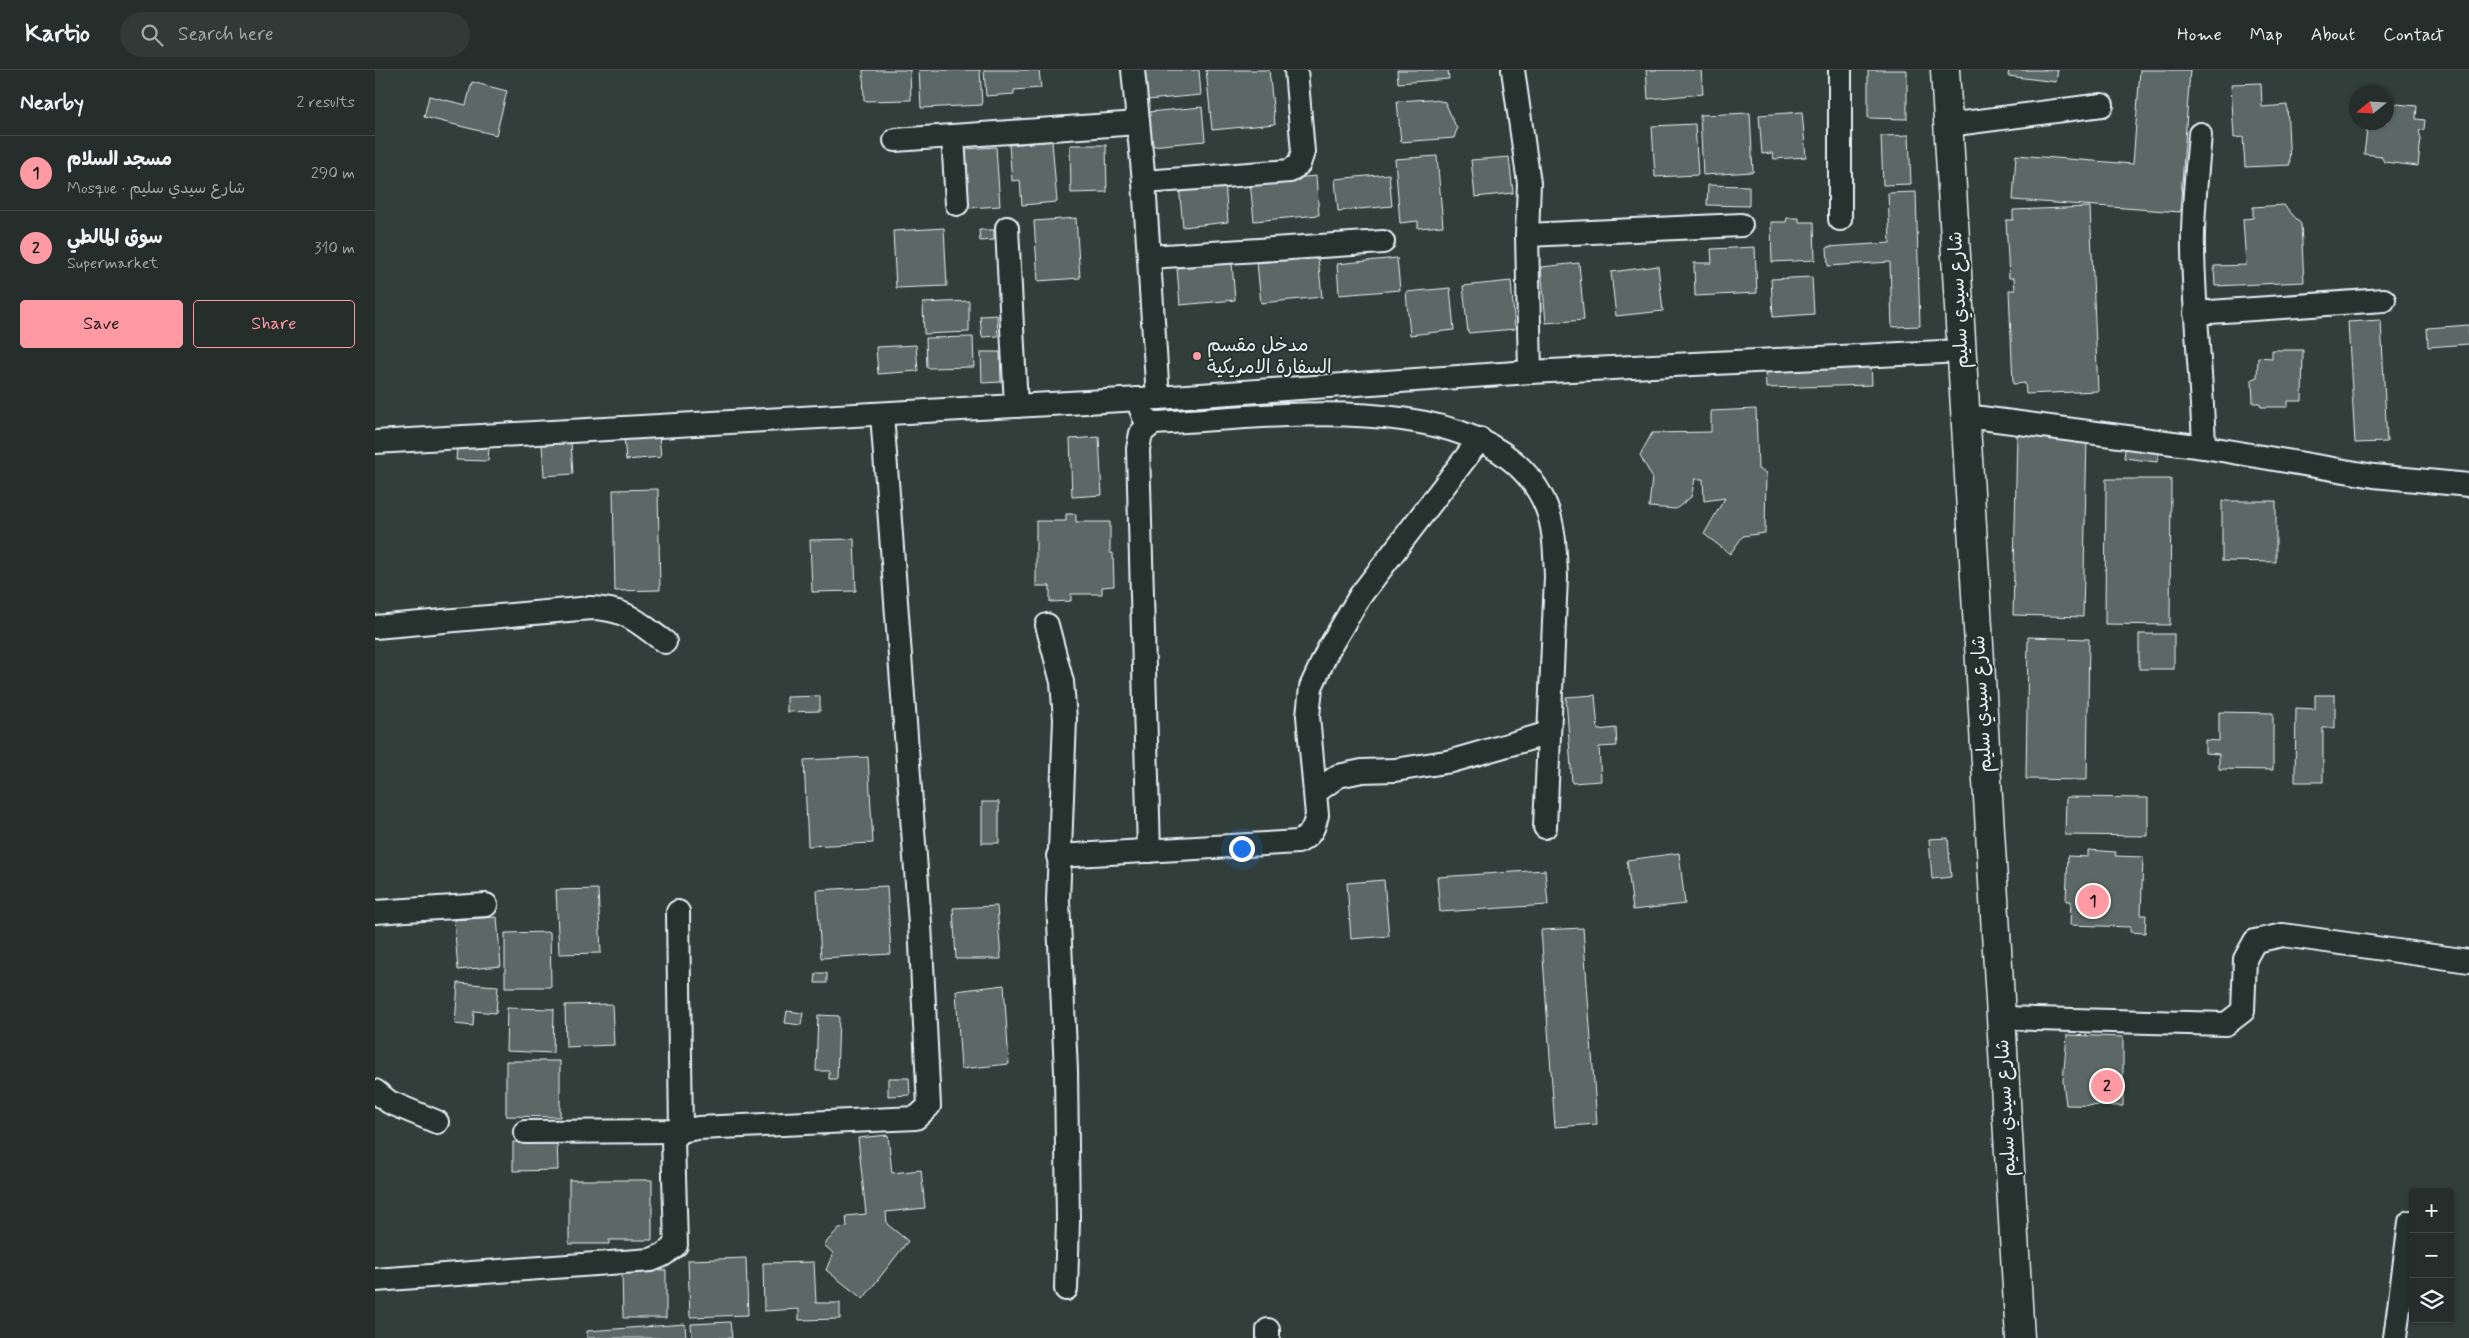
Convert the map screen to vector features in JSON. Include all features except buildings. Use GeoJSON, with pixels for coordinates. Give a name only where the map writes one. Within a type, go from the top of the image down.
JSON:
{"type":"FeatureCollection","features":[{"type":"Feature","properties":{"kind":"main road","name":"شارع سيدي سليم"},"geometry":{"type":"LineString","coordinates":[[1945,70],[2020,1338]]}},
{"type":"Feature","properties":{"kind":"street"},"geometry":{"type":"LineString","coordinates":[[1133,70],[1149,257],[1148,399],[1143,417],[1153,423],[1334,412],[1450,428],[1480,439],[1517,463],[1530,479],[1546,505],[1554,540],[1556,577],[1545,828]]}},
{"type":"Feature","properties":{"kind":"street"},"geometry":{"type":"LineString","coordinates":[[1144,182],[1290,171],[1299,164],[1303,152],[1296,70]]}},
{"type":"Feature","properties":{"kind":"street"},"geometry":{"type":"LineString","coordinates":[[1513,70],[1529,183],[1527,235],[1530,372]]}},
{"type":"Feature","properties":{"kind":"street"},"geometry":{"type":"LineString","coordinates":[[1840,219],[1841,70]]}},
{"type":"Feature","properties":{"kind":"street"},"geometry":{"type":"LineString","coordinates":[[1948,125],[2102,105]]}},
{"type":"Feature","properties":{"kind":"street"},"geometry":{"type":"LineString","coordinates":[[895,140],[1138,123]]}},
{"type":"Feature","properties":{"kind":"street"},"geometry":{"type":"LineString","coordinates":[[2200,134],[2193,246],[2195,312],[2203,396],[2204,447]]}},
{"type":"Feature","properties":{"kind":"street"},"geometry":{"type":"LineString","coordinates":[[953,136],[957,204]]}},
{"type":"Feature","properties":{"kind":"street"},"geometry":{"type":"LineString","coordinates":[[1527,235],[1741,225]]}},
{"type":"Feature","properties":{"kind":"street"},"geometry":{"type":"LineString","coordinates":[[1007,228],[1016,406]]}},
{"type":"Feature","properties":{"kind":"street"},"geometry":{"type":"LineString","coordinates":[[1149,257],[1383,242]]}},
{"type":"Feature","properties":{"kind":"street"},"geometry":{"type":"LineString","coordinates":[[2195,312],[2384,300]]}},
{"type":"Feature","properties":{"kind":"street"},"geometry":{"type":"LineString","coordinates":[[375,442],[1148,399],[1530,372],[1962,351]]}},
{"type":"Feature","properties":{"kind":"street"},"geometry":{"type":"LineString","coordinates":[[525,1132],[681,1131],[698,1128],[916,1118],[929,1106],[920,924],[882,414]]}},
{"type":"Feature","properties":{"kind":"street"},"geometry":{"type":"LineString","coordinates":[[1966,416],[2204,447],[2374,476],[2469,485]]}},
{"type":"Feature","properties":{"kind":"street"},"geometry":{"type":"LineString","coordinates":[[1149,851],[1138,449],[1141,433],[1153,423]]}},
{"type":"Feature","properties":{"kind":"street"},"geometry":{"type":"LineString","coordinates":[[1059,856],[1298,842],[1305,839],[1314,828],[1317,815],[1308,709],[1311,687],[1325,657],[1360,596],[1480,439]]}},
{"type":"Feature","properties":{"kind":"street"},"geometry":{"type":"LineString","coordinates":[[375,627],[573,609],[613,609],[627,614],[665,642]]}},
{"type":"Feature","properties":{"kind":"street"},"geometry":{"type":"LineString","coordinates":[[1047,625],[1062,682],[1065,719],[1058,902],[1066,1071],[1068,1221],[1066,1288]]}},
{"type":"Feature","properties":{"kind":"street"},"geometry":{"type":"LineString","coordinates":[[1315,792],[1338,776],[1362,771],[1395,770],[1452,761],[1549,734]]}},
{"type":"Feature","properties":{"kind":"street"},"geometry":{"type":"LineString","coordinates":[[375,912],[487,905]]}},
{"type":"Feature","properties":{"kind":"street"},"geometry":{"type":"LineString","coordinates":[[375,1280],[651,1260],[676,1245],[673,1140],[681,1131],[678,912]]}},
{"type":"Feature","properties":{"kind":"street"},"geometry":{"type":"LineString","coordinates":[[2001,1018],[2226,1024],[2243,1011],[2245,958],[2255,941],[2283,936],[2469,961]]}},
{"type":"Feature","properties":{"kind":"street"},"geometry":{"type":"LineString","coordinates":[[375,1091],[389,1102],[437,1122]]}},
{"type":"Feature","properties":{"kind":"street"},"geometry":{"type":"LineString","coordinates":[[2395,1338],[2409,1230]]}},
{"type":"Feature","properties":{"kind":"place","name":"مدخل مقسم السفارة الامريكية"},"geometry":{"type":"Point","coordinates":[1197,356]}},
{"type":"Feature","properties":{"kind":"place","name":"مسجد السلام"},"geometry":{"type":"Point","coordinates":[2093,901]}},
{"type":"Feature","properties":{"kind":"place","name":"سوق المالطي"},"geometry":{"type":"Point","coordinates":[2107,1086]}}]}
